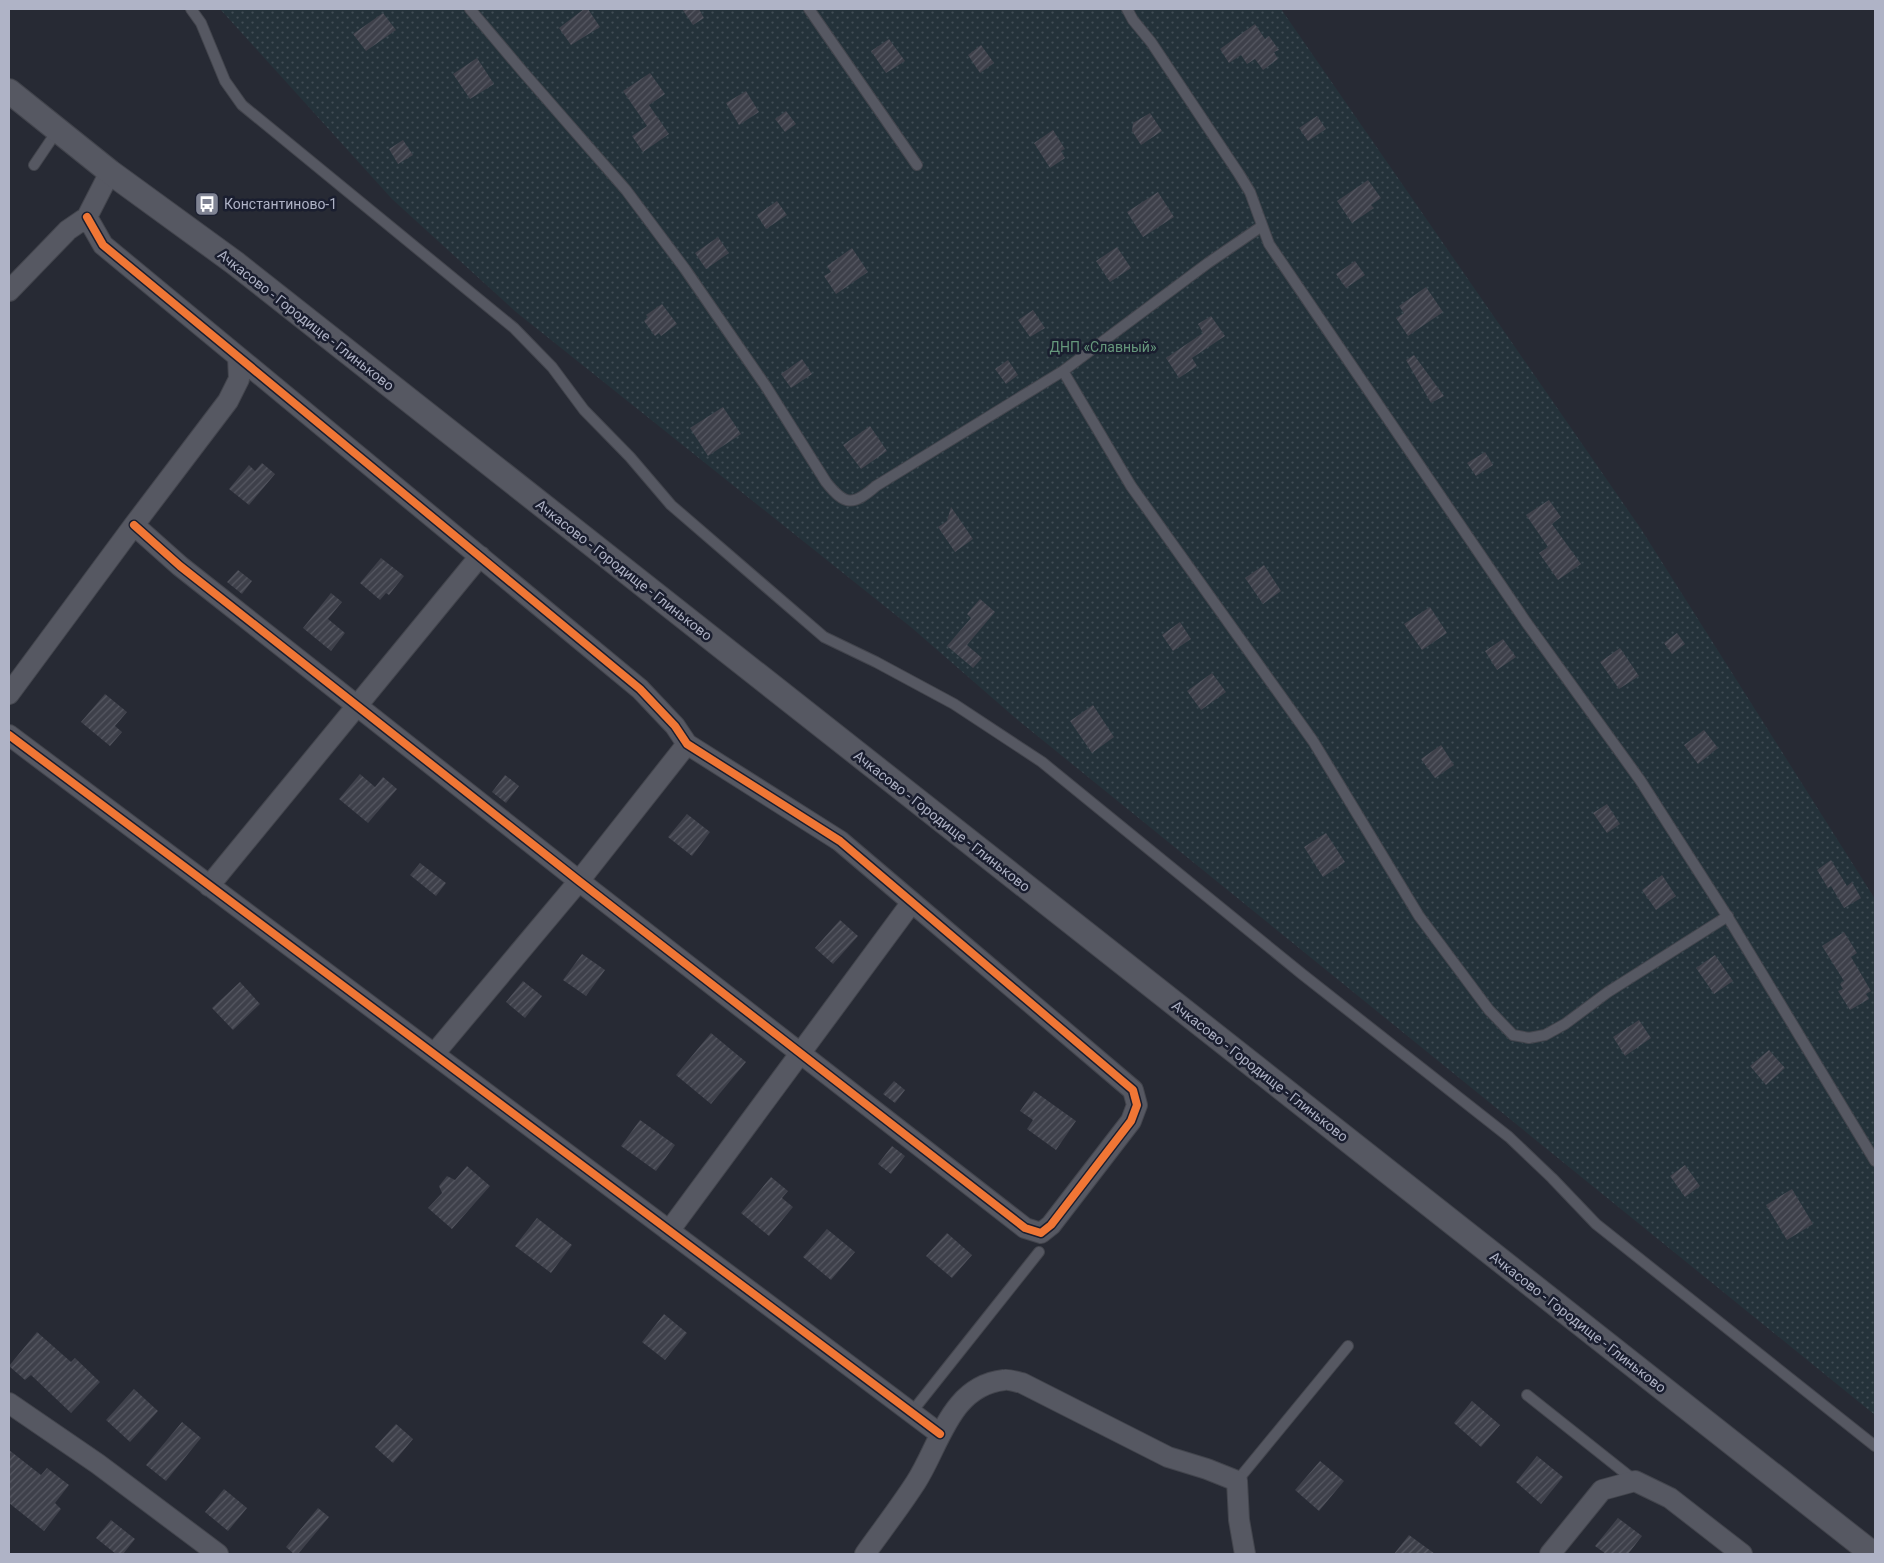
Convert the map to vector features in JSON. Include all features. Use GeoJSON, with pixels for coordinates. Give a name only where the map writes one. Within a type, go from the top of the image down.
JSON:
{"type":"FeatureCollection","features":[{"type":"Feature","properties":{"kind":"street","name":"Ачкасово - Городище - Глиньково"},"geometry":{"type":"LineString","coordinates":[[9,91],[110,172],[236,264],[1873,1554]]}},
{"type":"Feature","properties":{"kind":"street"},"geometry":{"type":"LineString","coordinates":[[9,291],[68,230],[87,217],[110,172]]}},
{"type":"Feature","properties":{"kind":"street"},"geometry":{"type":"LineString","coordinates":[[87,217],[102,245],[640,689],[675,726],[687,744],[840,841],[1133,1090],[1137,1105],[1131,1121],[1051,1225],[1041,1233],[1025,1228],[357,706],[180,566],[134,525]]}},
{"type":"Feature","properties":{"kind":"street"},"geometry":{"type":"LineString","coordinates":[[9,694],[228,401],[239,379],[238,357]]}},
{"type":"Feature","properties":{"kind":"street"},"geometry":{"type":"LineString","coordinates":[[209,886],[480,556]]}},
{"type":"Feature","properties":{"kind":"street"},"geometry":{"type":"LineString","coordinates":[[9,735],[940,1434]]}},
{"type":"Feature","properties":{"kind":"street"},"geometry":{"type":"LineString","coordinates":[[434,1054],[579,881],[687,744]]}},
{"type":"Feature","properties":{"kind":"street"},"geometry":{"type":"LineString","coordinates":[[669,1231],[912,902]]}},
{"type":"Feature","properties":{"kind":"street"},"geometry":{"type":"LineString","coordinates":[[865,1554],[917,1481],[940,1434],[959,1402],[982,1385],[1005,1379],[1022,1383],[1168,1457],[1237,1481],[1239,1520],[1244,1554]]}},
{"type":"Feature","properties":{"kind":"street"},"geometry":{"type":"LineString","coordinates":[[9,1403],[98,1464],[218,1554]]}},
{"type":"Feature","properties":{"kind":"street"},"geometry":{"type":"LineString","coordinates":[[1550,1554],[1602,1490],[1635,1481],[1670,1498],[1742,1554]]}},
{"type":"Feature","properties":{"kind":"lane"},"geometry":{"type":"LineString","coordinates":[[191,9],[201,23],[225,81],[242,104],[514,328],[552,366],[584,410],[630,457],[671,505],[824,637],[876,662],[954,704],[1042,762],[1302,974],[1510,1137],[1596,1224],[1875,1446]]}},
{"type":"Feature","properties":{"kind":"lane"},"geometry":{"type":"LineString","coordinates":[[470,9],[626,190],[701,292],[764,385],[826,482],[838,496],[850,501],[862,497],[876,486],[1063,371],[1208,263],[1262,226]]}},
{"type":"Feature","properties":{"kind":"lane"},"geometry":{"type":"LineString","coordinates":[[808,9],[917,165]]}},
{"type":"Feature","properties":{"kind":"lane"},"geometry":{"type":"LineString","coordinates":[[1127,9],[1240,174],[1250,192],[1269,244],[1526,622],[1640,780],[1728,916],[1875,1161]]}},
{"type":"Feature","properties":{"kind":"lane"},"geometry":{"type":"LineString","coordinates":[[34,165],[57,131]]}},
{"type":"Feature","properties":{"kind":"lane"},"geometry":{"type":"LineString","coordinates":[[1063,371],[1131,486],[1313,741],[1419,916],[1489,1010],[1513,1035],[1529,1038],[1545,1035],[1565,1024],[1608,992],[1728,916]]}},
{"type":"Feature","properties":{"kind":"lane"},"geometry":{"type":"LineString","coordinates":[[911,1413],[1040,1252]]}},
{"type":"Feature","properties":{"kind":"lane"},"geometry":{"type":"LineString","coordinates":[[1237,1481],[1348,1346]]}},
{"type":"Feature","properties":{"kind":"lane"},"geometry":{"type":"LineString","coordinates":[[1527,1395],[1635,1481]]}},
{"type":"Feature","properties":{"kind":"green space","name":"ДНП «Славный»"},"geometry":{"type":"Polygon","coordinates":[[[220,9],[1281,9],[1641,529],[1875,899],[1875,1415],[1019,721],[912,628],[516,312],[392,199],[220,9]]]}},
{"type":"Feature","properties":{"kind":"building"},"geometry":{"type":"Polygon","coordinates":[[[584,9],[588,9],[600,27],[571,45],[559,28],[584,9]]]}},
{"type":"Feature","properties":{"kind":"building"},"geometry":{"type":"Polygon","coordinates":[[[682,9],[699,9],[704,18],[693,25],[682,9]]]}},
{"type":"Feature","properties":{"kind":"building"},"geometry":{"type":"Polygon","coordinates":[[[383,13],[396,30],[366,51],[353,34],[383,13]]]}},
{"type":"Feature","properties":{"kind":"building"},"geometry":{"type":"Polygon","coordinates":[[[1255,24],[1265,39],[1269,36],[1279,50],[1274,52],[1278,59],[1263,70],[1255,59],[1247,64],[1241,55],[1229,63],[1220,49],[1255,24]]]}},
{"type":"Feature","properties":{"kind":"building"},"geometry":{"type":"Polygon","coordinates":[[[889,39],[905,61],[886,73],[871,51],[889,39]]]}},
{"type":"Feature","properties":{"kind":"building"},"geometry":{"type":"Polygon","coordinates":[[[981,45],[994,63],[980,73],[968,55],[981,45]]]}},
{"type":"Feature","properties":{"kind":"building"},"geometry":{"type":"Polygon","coordinates":[[[477,58],[494,84],[470,99],[453,74],[477,58]]]}},
{"type":"Feature","properties":{"kind":"building"},"geometry":{"type":"Polygon","coordinates":[[[650,73],[665,94],[649,105],[669,134],[643,152],[632,136],[647,126],[623,91],[650,73]]]}},
{"type":"Feature","properties":{"kind":"building"},"geometry":{"type":"Polygon","coordinates":[[[746,91],[759,112],[739,125],[726,103],[746,91]]]}},
{"type":"Feature","properties":{"kind":"building"},"geometry":{"type":"Polygon","coordinates":[[[786,111],[796,124],[785,132],[775,119],[786,111]]]}},
{"type":"Feature","properties":{"kind":"building"},"geometry":{"type":"Polygon","coordinates":[[[1150,113],[1162,131],[1141,145],[1132,131],[1133,123],[1150,113]]]}},
{"type":"Feature","properties":{"kind":"building"},"geometry":{"type":"Polygon","coordinates":[[[1317,116],[1326,129],[1308,141],[1299,128],[1317,116]]]}},
{"type":"Feature","properties":{"kind":"building"},"geometry":{"type":"Polygon","coordinates":[[[1053,130],[1065,149],[1061,151],[1065,158],[1050,168],[1034,143],[1053,130]]]}},
{"type":"Feature","properties":{"kind":"building"},"geometry":{"type":"Polygon","coordinates":[[[403,140],[413,155],[398,164],[389,149],[403,140]]]}},
{"type":"Feature","properties":{"kind":"building"},"geometry":{"type":"Polygon","coordinates":[[[1368,180],[1381,198],[1371,205],[1374,208],[1352,223],[1337,201],[1368,180]]]}},
{"type":"Feature","properties":{"kind":"building"},"geometry":{"type":"Polygon","coordinates":[[[1158,192],[1174,217],[1143,237],[1127,212],[1158,192]]]}},
{"type":"Feature","properties":{"kind":"building"},"geometry":{"type":"Polygon","coordinates":[[[777,201],[787,215],[766,229],[757,215],[777,201]]]}},
{"type":"Feature","properties":{"kind":"building"},"geometry":{"type":"Polygon","coordinates":[[[718,237],[729,253],[706,269],[695,253],[718,237]]]}},
{"type":"Feature","properties":{"kind":"building"},"geometry":{"type":"Polygon","coordinates":[[[1117,247],[1131,268],[1110,282],[1096,261],[1117,247]]]}},
{"type":"Feature","properties":{"kind":"building"},"geometry":{"type":"Polygon","coordinates":[[[852,248],[868,272],[836,294],[824,276],[831,272],[827,266],[852,248]]]}},
{"type":"Feature","properties":{"kind":"building"},"geometry":{"type":"Polygon","coordinates":[[[1355,261],[1365,275],[1346,288],[1336,274],[1355,261]]]}},
{"type":"Feature","properties":{"kind":"building"},"geometry":{"type":"Polygon","coordinates":[[[1426,287],[1443,312],[1408,336],[1396,318],[1404,313],[1399,306],[1426,287]]]}},
{"type":"Feature","properties":{"kind":"building"},"geometry":{"type":"Polygon","coordinates":[[[662,304],[677,324],[661,336],[659,333],[655,336],[644,321],[648,317],[646,315],[662,304]]]}},
{"type":"Feature","properties":{"kind":"building"},"geometry":{"type":"Polygon","coordinates":[[[1033,310],[1045,328],[1030,337],[1018,320],[1033,310]]]}},
{"type":"Feature","properties":{"kind":"building"},"geometry":{"type":"Polygon","coordinates":[[[1211,316],[1225,336],[1192,358],[1197,366],[1179,378],[1166,358],[1203,333],[1198,324],[1211,316]]]}},
{"type":"Feature","properties":{"kind":"building"},"geometry":{"type":"Polygon","coordinates":[[[1414,355],[1444,396],[1431,403],[1406,360],[1414,355]]]}},
{"type":"Feature","properties":{"kind":"building"},"geometry":{"type":"Polygon","coordinates":[[[802,359],[812,374],[791,388],[781,374],[802,359]]]}},
{"type":"Feature","properties":{"kind":"building"},"geometry":{"type":"Polygon","coordinates":[[[1008,360],[1018,375],[1006,384],[995,369],[1008,360]]]}},
{"type":"Feature","properties":{"kind":"building"},"geometry":{"type":"Polygon","coordinates":[[[723,407],[741,434],[708,456],[690,428],[723,407]]]}},
{"type":"Feature","properties":{"kind":"building"},"geometry":{"type":"Polygon","coordinates":[[[870,426],[887,451],[861,469],[843,445],[870,426]]]}},
{"type":"Feature","properties":{"kind":"building"},"geometry":{"type":"Polygon","coordinates":[[[1485,452],[1493,465],[1476,476],[1467,463],[1485,452]]]}},
{"type":"Feature","properties":{"kind":"building"},"geometry":{"type":"Polygon","coordinates":[[[262,463],[275,474],[249,505],[229,489],[249,465],[255,471],[262,463]]]}},
{"type":"Feature","properties":{"kind":"building"},"geometry":{"type":"Polygon","coordinates":[[[1549,500],[1561,517],[1552,524],[1581,564],[1558,580],[1539,553],[1548,547],[1526,515],[1549,500]]]}},
{"type":"Feature","properties":{"kind":"building"},"geometry":{"type":"Polygon","coordinates":[[[951,507],[973,539],[955,552],[938,527],[947,521],[951,507]]]}},
{"type":"Feature","properties":{"kind":"building"},"geometry":{"type":"Polygon","coordinates":[[[381,558],[404,576],[389,595],[386,593],[380,600],[360,583],[381,558]]]}},
{"type":"Feature","properties":{"kind":"building"},"geometry":{"type":"Polygon","coordinates":[[[1264,565],[1281,591],[1263,604],[1245,578],[1264,565]]]}},
{"type":"Feature","properties":{"kind":"building"},"geometry":{"type":"Polygon","coordinates":[[[238,570],[252,581],[242,594],[227,582],[238,570]]]}},
{"type":"Feature","properties":{"kind":"building"},"geometry":{"type":"Polygon","coordinates":[[[331,593],[342,602],[328,619],[345,633],[331,651],[303,628],[331,593]]]}},
{"type":"Feature","properties":{"kind":"building"},"geometry":{"type":"Polygon","coordinates":[[[980,599],[995,612],[967,645],[982,658],[973,668],[947,646],[971,618],[967,614],[980,599]]]}},
{"type":"Feature","properties":{"kind":"building"},"geometry":{"type":"Polygon","coordinates":[[[1430,607],[1447,633],[1422,650],[1404,624],[1430,607]]]}},
{"type":"Feature","properties":{"kind":"building"},"geometry":{"type":"Polygon","coordinates":[[[1180,622],[1191,639],[1173,651],[1162,635],[1180,622]]]}},
{"type":"Feature","properties":{"kind":"building"},"geometry":{"type":"Polygon","coordinates":[[[1677,633],[1685,644],[1672,654],[1664,643],[1677,633]]]}},
{"type":"Feature","properties":{"kind":"building"},"geometry":{"type":"Polygon","coordinates":[[[1503,639],[1516,657],[1497,670],[1485,651],[1503,639]]]}},
{"type":"Feature","properties":{"kind":"building"},"geometry":{"type":"Polygon","coordinates":[[[1620,648],[1639,676],[1619,689],[1600,662],[1620,648]]]}},
{"type":"Feature","properties":{"kind":"building"},"geometry":{"type":"Polygon","coordinates":[[[1212,673],[1226,692],[1201,710],[1187,691],[1212,673]]]}},
{"type":"Feature","properties":{"kind":"building"},"geometry":{"type":"Polygon","coordinates":[[[105,694],[127,712],[115,726],[122,732],[110,746],[81,722],[105,694]]]}},
{"type":"Feature","properties":{"kind":"building"},"geometry":{"type":"Polygon","coordinates":[[[1093,705],[1114,737],[1092,753],[1070,721],[1093,705]]]}},
{"type":"Feature","properties":{"kind":"building"},"geometry":{"type":"Polygon","coordinates":[[[1704,730],[1718,748],[1698,764],[1684,745],[1704,730]]]}},
{"type":"Feature","properties":{"kind":"building"},"geometry":{"type":"Polygon","coordinates":[[[1441,745],[1454,765],[1435,778],[1421,759],[1441,745]]]}},
{"type":"Feature","properties":{"kind":"building"},"geometry":{"type":"Polygon","coordinates":[[[360,774],[375,787],[383,777],[397,789],[368,823],[339,799],[360,774]]]}},
{"type":"Feature","properties":{"kind":"building"},"geometry":{"type":"Polygon","coordinates":[[[505,775],[519,786],[506,803],[492,792],[505,775]]]}},
{"type":"Feature","properties":{"kind":"building"},"geometry":{"type":"Polygon","coordinates":[[[1607,804],[1620,824],[1607,833],[1593,813],[1607,804]]]}},
{"type":"Feature","properties":{"kind":"building"},"geometry":{"type":"Polygon","coordinates":[[[687,814],[710,832],[692,856],[668,837],[687,814]]]}},
{"type":"Feature","properties":{"kind":"building"},"geometry":{"type":"Polygon","coordinates":[[[1326,833],[1345,862],[1323,877],[1304,847],[1326,833]]]}},
{"type":"Feature","properties":{"kind":"building"},"geometry":{"type":"Polygon","coordinates":[[[1831,860],[1847,886],[1852,882],[1861,898],[1844,908],[1831,886],[1828,888],[1817,870],[1831,860]]]}},
{"type":"Feature","properties":{"kind":"building"},"geometry":{"type":"Polygon","coordinates":[[[420,863],[446,883],[436,896],[410,875],[420,863]]]}},
{"type":"Feature","properties":{"kind":"building"},"geometry":{"type":"Polygon","coordinates":[[[1662,875],[1676,896],[1656,910],[1642,890],[1662,875]]]}},
{"type":"Feature","properties":{"kind":"building"},"geometry":{"type":"Polygon","coordinates":[[[840,920],[858,936],[833,964],[815,948],[840,920]]]}},
{"type":"Feature","properties":{"kind":"building"},"geometry":{"type":"Polygon","coordinates":[[[1844,932],[1857,953],[1851,957],[1871,991],[1866,994],[1869,999],[1850,1010],[1838,991],[1843,989],[1840,984],[1844,981],[1822,946],[1844,932]]]}},
{"type":"Feature","properties":{"kind":"building"},"geometry":{"type":"Polygon","coordinates":[[[582,954],[605,970],[586,996],[563,980],[582,954]]]}},
{"type":"Feature","properties":{"kind":"building"},"geometry":{"type":"Polygon","coordinates":[[[1715,955],[1733,981],[1714,994],[1696,968],[1715,955]]]}},
{"type":"Feature","properties":{"kind":"building"},"geometry":{"type":"Polygon","coordinates":[[[523,981],[542,996],[525,1018],[506,1002],[523,981]]]}},
{"type":"Feature","properties":{"kind":"building"},"geometry":{"type":"Polygon","coordinates":[[[240,982],[260,1004],[233,1030],[212,1008],[240,982]]]}},
{"type":"Feature","properties":{"kind":"building"},"geometry":{"type":"Polygon","coordinates":[[[1639,1020],[1651,1038],[1625,1056],[1613,1037],[1639,1020]]]}},
{"type":"Feature","properties":{"kind":"building"},"geometry":{"type":"Polygon","coordinates":[[[711,1033],[746,1062],[711,1104],[676,1075],[711,1033]]]}},
{"type":"Feature","properties":{"kind":"building"},"geometry":{"type":"Polygon","coordinates":[[[1769,1050],[1785,1068],[1766,1085],[1750,1066],[1769,1050]]]}},
{"type":"Feature","properties":{"kind":"building"},"geometry":{"type":"Polygon","coordinates":[[[894,1081],[905,1090],[895,1103],[883,1094],[894,1081]]]}},
{"type":"Feature","properties":{"kind":"building"},"geometry":{"type":"Polygon","coordinates":[[[1034,1091],[1076,1121],[1056,1150],[1027,1129],[1033,1120],[1020,1111],[1034,1091]]]}},
{"type":"Feature","properties":{"kind":"building"},"geometry":{"type":"Polygon","coordinates":[[[640,1120],[675,1145],[656,1171],[621,1146],[640,1120]]]}},
{"type":"Feature","properties":{"kind":"building"},"geometry":{"type":"Polygon","coordinates":[[[892,1146],[905,1156],[891,1174],[878,1164],[892,1146]]]}},
{"type":"Feature","properties":{"kind":"building"},"geometry":{"type":"Polygon","coordinates":[[[1685,1165],[1700,1186],[1685,1197],[1670,1176],[1685,1165]]]}},
{"type":"Feature","properties":{"kind":"building"},"geometry":{"type":"Polygon","coordinates":[[[467,1166],[490,1186],[452,1229],[428,1208],[442,1193],[439,1186],[447,1176],[455,1180],[467,1166]]]}},
{"type":"Feature","properties":{"kind":"building"},"geometry":{"type":"Polygon","coordinates":[[[771,1177],[788,1191],[782,1198],[793,1207],[769,1236],[741,1213],[771,1177]]]}},
{"type":"Feature","properties":{"kind":"building"},"geometry":{"type":"Polygon","coordinates":[[[1792,1189],[1813,1224],[1787,1240],[1766,1205],[1792,1189]]]}},
{"type":"Feature","properties":{"kind":"building"},"geometry":{"type":"Polygon","coordinates":[[[537,1218],[572,1245],[551,1273],[515,1246],[537,1218]]]}},
{"type":"Feature","properties":{"kind":"building"},"geometry":{"type":"Polygon","coordinates":[[[827,1229],[855,1252],[831,1280],[803,1257],[827,1229]]]}},
{"type":"Feature","properties":{"kind":"building"},"geometry":{"type":"Polygon","coordinates":[[[947,1233],[972,1255],[952,1278],[926,1256],[947,1233]]]}},
{"type":"Feature","properties":{"kind":"building"},"geometry":{"type":"Polygon","coordinates":[[[664,1314],[687,1333],[665,1360],[642,1342],[664,1314]]]}},
{"type":"Feature","properties":{"kind":"building"},"geometry":{"type":"Polygon","coordinates":[[[37,1332],[71,1362],[75,1358],[100,1382],[71,1413],[31,1375],[25,1380],[9,1366],[37,1332]]]}},
{"type":"Feature","properties":{"kind":"building"},"geometry":{"type":"Polygon","coordinates":[[[134,1389],[158,1411],[130,1442],[106,1420],[134,1389]]]}},
{"type":"Feature","properties":{"kind":"building"},"geometry":{"type":"Polygon","coordinates":[[[1472,1401],[1500,1425],[1481,1447],[1454,1423],[1472,1401]]]}},
{"type":"Feature","properties":{"kind":"building"},"geometry":{"type":"Polygon","coordinates":[[[182,1422],[201,1438],[166,1481],[146,1465],[182,1422]]]}},
{"type":"Feature","properties":{"kind":"building"},"geometry":{"type":"Polygon","coordinates":[[[396,1424],[413,1439],[393,1463],[375,1447],[396,1424]]]}},
{"type":"Feature","properties":{"kind":"building"},"geometry":{"type":"Polygon","coordinates":[[[9,1450],[41,1475],[47,1468],[69,1485],[55,1503],[61,1509],[44,1531],[9,1503],[9,1450]]]}},
{"type":"Feature","properties":{"kind":"building"},"geometry":{"type":"Polygon","coordinates":[[[1537,1456],[1563,1477],[1541,1504],[1516,1482],[1537,1456]]]}},
{"type":"Feature","properties":{"kind":"building"},"geometry":{"type":"Polygon","coordinates":[[[1320,1461],[1344,1481],[1319,1511],[1295,1490],[1320,1461]]]}},
{"type":"Feature","properties":{"kind":"building"},"geometry":{"type":"Polygon","coordinates":[[[224,1489],[247,1508],[228,1531],[205,1512],[224,1489]]]}},
{"type":"Feature","properties":{"kind":"building"},"geometry":{"type":"Polygon","coordinates":[[[318,1508],[329,1517],[298,1554],[294,1554],[286,1547],[318,1508]]]}},
{"type":"Feature","properties":{"kind":"building"},"geometry":{"type":"Polygon","coordinates":[[[1618,1518],[1642,1536],[1628,1554],[1606,1554],[1595,1546],[1618,1518]]]}},
{"type":"Feature","properties":{"kind":"building"},"geometry":{"type":"Polygon","coordinates":[[[111,1520],[135,1539],[123,1554],[116,1554],[96,1538],[111,1520]]]}},
{"type":"Feature","properties":{"kind":"building"},"geometry":{"type":"Polygon","coordinates":[[[1409,1535],[1435,1554],[1394,1554],[1409,1535]]]}},
{"type":"Feature","properties":{"kind":"cycle path"},"geometry":{"type":"LineString","coordinates":[[87,217],[103,245],[640,689],[675,726],[687,744],[840,841],[1133,1090],[1137,1105],[1131,1121],[1051,1225],[1041,1233],[1025,1228],[579,881],[180,566],[134,525]]}},
{"type":"Feature","properties":{"kind":"cycle path"},"geometry":{"type":"LineString","coordinates":[[9,735],[940,1434]]}},
{"type":"Feature","properties":{"kind":"place","name":"Константиново-1"},"geometry":{"type":"Point","coordinates":[207,204]}}]}
